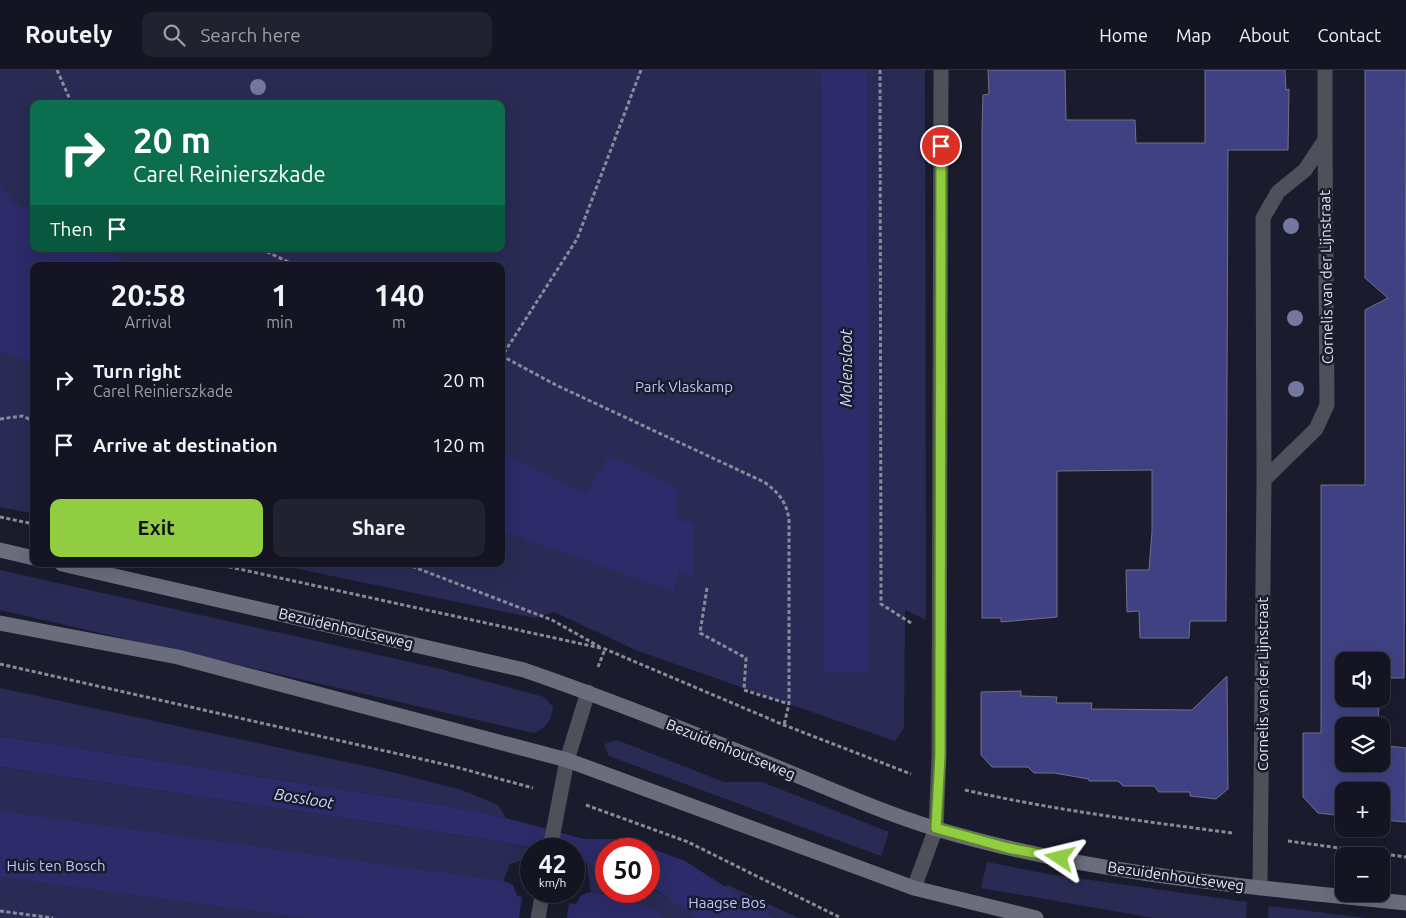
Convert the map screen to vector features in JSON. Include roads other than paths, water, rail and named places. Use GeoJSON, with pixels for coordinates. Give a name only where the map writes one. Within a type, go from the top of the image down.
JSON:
{"type":"FeatureCollection","features":[{"type":"Feature","properties":{"kind":"main road"},"geometry":{"type":"LineString","coordinates":[[0,550],[30,557]]}},
{"type":"Feature","properties":{"kind":"main road","name":"Bezuidenhoutseweg"},"geometry":{"type":"LineString","coordinates":[[75,567],[524,670],[588,692],[774,766],[855,801],[936,828],[1008,848],[1094,864],[1260,888],[1406,903]]}},
{"type":"Feature","properties":{"kind":"main road"},"geometry":{"type":"LineString","coordinates":[[0,623],[178,657],[567,760],[914,888],[1036,918]]}},
{"type":"Feature","properties":{"kind":"street"},"geometry":{"type":"LineString","coordinates":[[914,888],[936,828],[938,784],[941,70]]}},
{"type":"Feature","properties":{"kind":"street","name":"Cornelis van der Lijnstraat"},"geometry":{"type":"LineString","coordinates":[[1264,480],[1316,430],[1327,405],[1325,70]]}},
{"type":"Feature","properties":{"kind":"street","name":"Cornelis van der Lijnstraat"},"geometry":{"type":"LineString","coordinates":[[1260,888],[1264,480],[1263,218],[1278,192],[1305,170],[1324,140]]}},
{"type":"Feature","properties":{"kind":"street"},"geometry":{"type":"LineString","coordinates":[[552,838],[567,760],[588,692]]}},
{"type":"Feature","properties":{"kind":"street"},"geometry":{"type":"LineString","coordinates":[[538,918],[541,903]]}},
{"type":"Feature","properties":{"kind":"water","name":"Molensloot"},"geometry":{"type":"Polygon","coordinates":[[[821,70],[867,70],[868,673],[824,671],[821,70]]]}},
{"type":"Feature","properties":{"kind":"water"},"geometry":{"type":"Polygon","coordinates":[[[0,184],[12,202],[30,212],[30,252],[107,252],[128,262],[30,262],[30,363],[0,352],[0,184]]]}},
{"type":"Feature","properties":{"kind":"water"},"geometry":{"type":"Polygon","coordinates":[[[505,454],[585,494],[609,456],[677,487],[676,518],[693,524],[693,577],[679,570],[673,591],[505,532],[505,454]]]}},
{"type":"Feature","properties":{"kind":"water","name":"Bossloot"},"geometry":{"type":"Polygon","coordinates":[[[0,736],[448,806],[506,818],[580,838],[520,838],[520,846],[0,767],[0,736]]]}},
{"type":"Feature","properties":{"kind":"water","name":"Huis ten Bosch"},"geometry":{"type":"Polygon","coordinates":[[[0,811],[520,883],[520,903],[585,903],[585,892],[595,893],[595,903],[637,903],[663,918],[310,918],[0,877],[0,811]]]}},
{"type":"Feature","properties":{"kind":"water"},"geometry":{"type":"Polygon","coordinates":[[[585,839],[595,839],[595,865],[585,861],[585,839]]]}},
{"type":"Feature","properties":{"kind":"water"},"geometry":{"type":"Polygon","coordinates":[[[660,852],[685,861],[774,918],[697,918],[661,893],[660,852]]]}},
{"type":"Feature","properties":{"kind":"park label","name":"Park Vlaskamp"},"geometry":{"type":"Point","coordinates":[684,386]}},
{"type":"Feature","properties":{"kind":"park label","name":"Haagse Bos"},"geometry":{"type":"Point","coordinates":[727,902]}}]}
